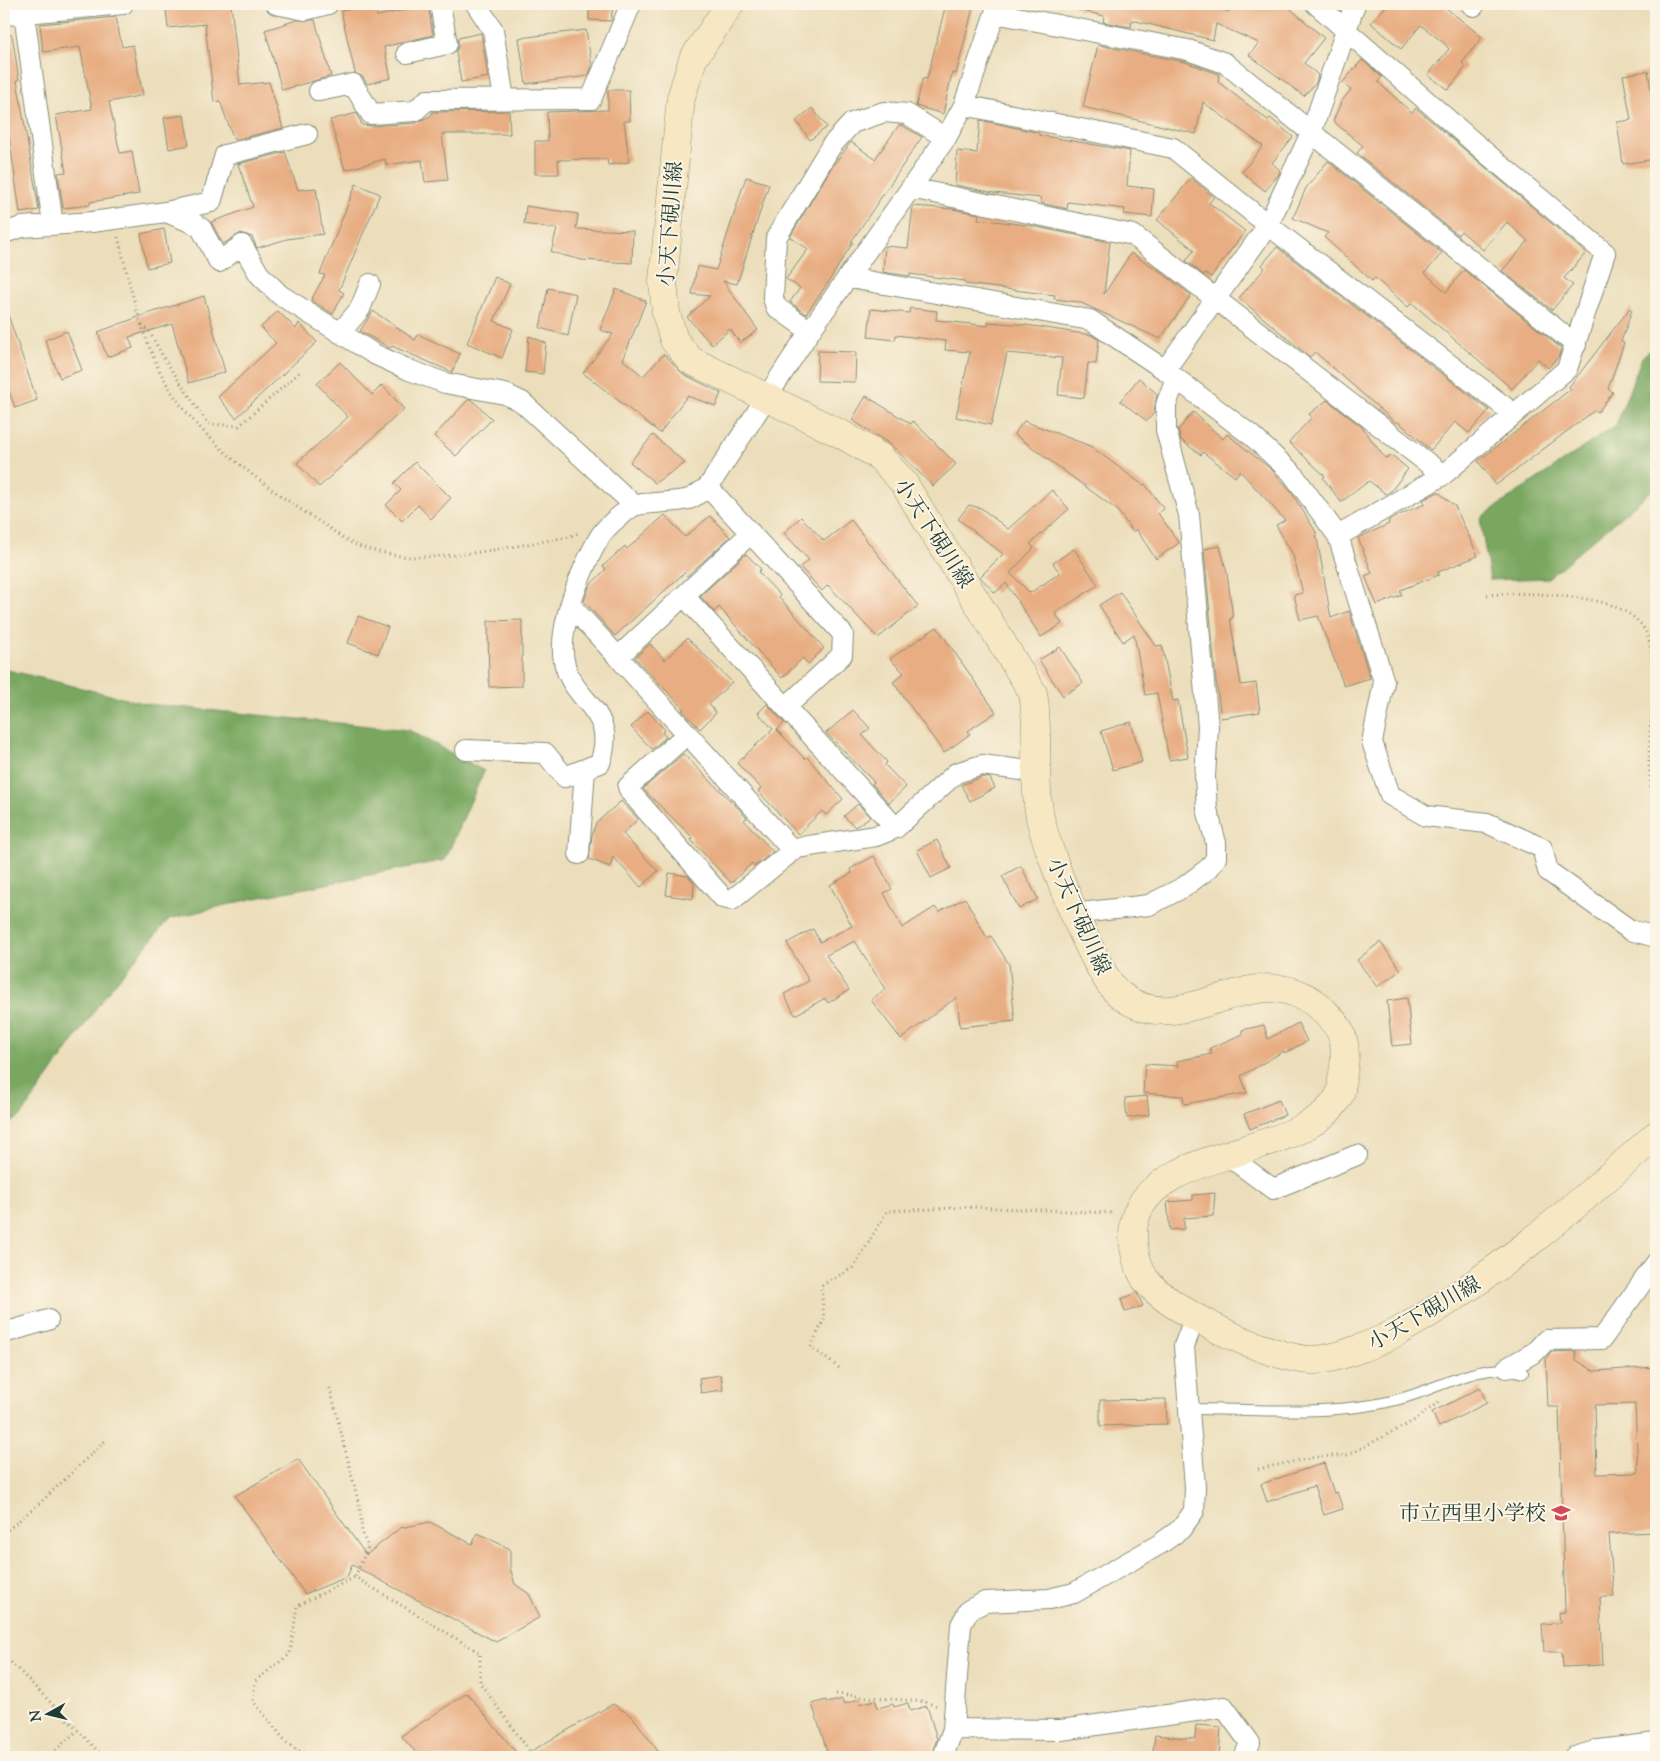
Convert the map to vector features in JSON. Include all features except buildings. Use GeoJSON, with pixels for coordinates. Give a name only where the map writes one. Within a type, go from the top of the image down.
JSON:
{"type":"FeatureCollection","features":[{"type":"Feature","properties":{"kind":"main road","name":"小天下硯川線"},"geometry":{"type":"LineString","coordinates":[[730,4],[694,59],[681,98],[663,281],[666,313],[674,340],[690,360],[843,435],[880,457],[903,482],[1033,693],[1037,713],[1037,772],[1042,825],[1049,850],[1104,977],[1119,994],[1148,1010],[1176,1011],[1256,988],[1273,987],[1301,993],[1325,1012],[1341,1034],[1346,1060],[1340,1094],[1322,1116],[1304,1128],[1169,1178],[1146,1196],[1134,1221],[1134,1249],[1147,1282],[1161,1295],[1195,1317],[1276,1354],[1312,1361],[1371,1346],[1418,1320],[1487,1276],[1592,1193],[1656,1135]]}},
{"type":"Feature","properties":{"kind":"street"},"geometry":{"type":"LineString","coordinates":[[4,15],[123,4]]}},
{"type":"Feature","properties":{"kind":"street"},"geometry":{"type":"LineString","coordinates":[[276,4],[305,10],[328,4]]}},
{"type":"Feature","properties":{"kind":"street"},"geometry":{"type":"LineString","coordinates":[[407,53],[447,44],[440,4]]}},
{"type":"Feature","properties":{"kind":"street"},"geometry":{"type":"LineString","coordinates":[[476,4],[493,30],[504,99]]}},
{"type":"Feature","properties":{"kind":"street"},"geometry":{"type":"LineString","coordinates":[[319,91],[353,84],[371,114],[415,111],[427,100],[590,99],[631,4]]}},
{"type":"Feature","properties":{"kind":"street"},"geometry":{"type":"LineString","coordinates":[[1316,4],[1605,253],[1567,369],[1443,474],[1338,536]]}},
{"type":"Feature","properties":{"kind":"street"},"geometry":{"type":"LineString","coordinates":[[1076,916],[1081,913],[1149,905],[1184,887],[1209,868],[1216,858],[1216,843],[1207,809],[1204,777],[1208,727],[1189,515],[1166,430],[1166,405],[1173,386],[1171,375],[1215,300],[1268,225],[1312,133],[1355,4]]}},
{"type":"Feature","properties":{"kind":"street"},"geometry":{"type":"LineString","coordinates":[[466,750],[545,753],[565,777],[600,763],[606,746],[603,723],[574,686],[564,662],[562,638],[571,606],[600,536],[634,505],[690,499],[708,487],[810,331],[850,278],[946,138],[964,105],[996,8],[1188,50],[1225,63],[1576,345]]}},
{"type":"Feature","properties":{"kind":"street"},"geometry":{"type":"LineString","coordinates":[[24,13],[53,225]]}},
{"type":"Feature","properties":{"kind":"street"},"geometry":{"type":"LineString","coordinates":[[964,105],[1173,148],[1268,225],[1514,414]]}},
{"type":"Feature","properties":{"kind":"street"},"geometry":{"type":"LineString","coordinates":[[810,331],[776,307],[773,298],[776,238],[830,146],[852,123],[884,112],[907,114],[946,138]]}},
{"type":"Feature","properties":{"kind":"street"},"geometry":{"type":"LineString","coordinates":[[4,233],[22,227],[92,222],[166,212],[211,202],[225,156],[307,134]]}},
{"type":"Feature","properties":{"kind":"street"},"geometry":{"type":"LineString","coordinates":[[912,188],[1133,235],[1443,474]]}},
{"type":"Feature","properties":{"kind":"street"},"geometry":{"type":"LineString","coordinates":[[166,212],[193,222],[201,228],[219,262],[242,245],[259,274],[280,295],[374,354],[409,370],[445,383],[505,394],[522,402],[634,505]]}},
{"type":"Feature","properties":{"kind":"street"},"geometry":{"type":"LineString","coordinates":[[850,278],[1090,320],[1171,375],[1252,436],[1292,473],[1338,536],[1384,682],[1372,742],[1390,796],[1426,816],[1487,823],[1542,848],[1548,871],[1630,930],[1656,938]]}},
{"type":"Feature","properties":{"kind":"street"},"geometry":{"type":"LineString","coordinates":[[340,333],[360,309],[370,284]]}},
{"type":"Feature","properties":{"kind":"street"},"geometry":{"type":"LineString","coordinates":[[708,487],[843,634],[842,655],[786,707]]}},
{"type":"Feature","properties":{"kind":"street"},"geometry":{"type":"LineString","coordinates":[[618,657],[752,533]]}},
{"type":"Feature","properties":{"kind":"street"},"geometry":{"type":"LineString","coordinates":[[684,596],[896,828]]}},
{"type":"Feature","properties":{"kind":"street"},"geometry":{"type":"LineString","coordinates":[[571,606],[793,851]]}},
{"type":"Feature","properties":{"kind":"street"},"geometry":{"type":"LineString","coordinates":[[686,734],[628,787],[631,794],[723,898],[732,900],[796,848],[876,836],[896,828],[956,773],[982,766],[1037,772]]}},
{"type":"Feature","properties":{"kind":"street"},"geometry":{"type":"LineString","coordinates":[[579,854],[585,769]]}},
{"type":"Feature","properties":{"kind":"street"},"geometry":{"type":"LineString","coordinates":[[1227,1155],[1274,1189],[1357,1156]]}},
{"type":"Feature","properties":{"kind":"street"},"geometry":{"type":"LineString","coordinates":[[1515,1371],[1546,1340],[1602,1339],[1656,1263]]}},
{"type":"Feature","properties":{"kind":"street"},"geometry":{"type":"LineString","coordinates":[[943,1757],[954,1720],[961,1625],[969,1610],[985,1602],[1049,1599],[1074,1593],[1160,1544],[1181,1529],[1194,1511],[1195,1487],[1184,1346],[1195,1317]]}},
{"type":"Feature","properties":{"kind":"street"},"geometry":{"type":"LineString","coordinates":[[4,1333],[48,1320]]}},
{"type":"Feature","properties":{"kind":"street"},"geometry":{"type":"LineString","coordinates":[[954,1720],[1061,1730],[1224,1707],[1250,1743],[1244,1757]]}},
{"type":"Feature","properties":{"kind":"street"},"geometry":{"type":"LineString","coordinates":[[1574,1757],[1599,1750],[1656,1743]]}},
{"type":"Feature","properties":{"kind":"lane"},"geometry":{"type":"LineString","coordinates":[[1188,1409],[1336,1409],[1367,1406],[1404,1398],[1481,1371],[1515,1371]]}},
{"type":"Feature","properties":{"kind":"path"},"geometry":{"type":"LineString","coordinates":[[92,222],[117,236],[142,325],[170,390],[189,417],[216,444],[300,510],[356,545],[410,557],[463,553],[569,538],[585,529]]}},
{"type":"Feature","properties":{"kind":"path"},"geometry":{"type":"LineString","coordinates":[[142,325],[149,331],[165,360],[208,424],[239,426],[301,371]]}},
{"type":"Feature","properties":{"kind":"path"},"geometry":{"type":"LineString","coordinates":[[1487,596],[1524,593],[1596,600],[1615,606],[1634,618],[1644,629],[1650,641],[1652,658],[1653,682],[1649,763],[1656,815]]}},
{"type":"Feature","properties":{"kind":"path"},"geometry":{"type":"LineString","coordinates":[[839,1368],[811,1347],[824,1319],[821,1286],[854,1267],[887,1211],[972,1207],[1137,1214]]}},
{"type":"Feature","properties":{"kind":"path"},"geometry":{"type":"LineString","coordinates":[[319,1757],[298,1750],[287,1743],[253,1701],[255,1681],[290,1654],[297,1606],[355,1577],[368,1547],[362,1532],[360,1509],[330,1388]]}},
{"type":"Feature","properties":{"kind":"path"},"geometry":{"type":"LineString","coordinates":[[1258,1468],[1316,1456],[1348,1455],[1415,1420],[1444,1398]]}},
{"type":"Feature","properties":{"kind":"path"},"geometry":{"type":"LineString","coordinates":[[4,1533],[42,1501],[106,1440]]}},
{"type":"Feature","properties":{"kind":"path"},"geometry":{"type":"LineString","coordinates":[[355,1577],[480,1653],[480,1683],[534,1757]]}},
{"type":"Feature","properties":{"kind":"path"},"geometry":{"type":"LineString","coordinates":[[4,1655],[104,1757]]}},
{"type":"Feature","properties":{"kind":"path"},"geometry":{"type":"LineString","coordinates":[[836,1694],[925,1702],[954,1720]]}},
{"type":"Feature","properties":{"kind":"path"},"geometry":{"type":"LineString","coordinates":[[48,1757],[78,1730]]}},
{"type":"Feature","properties":{"kind":"path"},"geometry":{"type":"LineString","coordinates":[[289,1757],[298,1750]]}},
{"type":"Feature","properties":{"kind":"green space"},"geometry":{"type":"Polygon","coordinates":[[[1656,345],[1656,487],[1548,578],[1490,580],[1480,518],[1616,425],[1642,357],[1656,345]]]}},
{"type":"Feature","properties":{"kind":"green space"},"geometry":{"type":"Polygon","coordinates":[[[4,669],[147,704],[409,730],[484,771],[445,860],[251,899],[169,919],[107,993],[21,1116],[4,1127],[4,669]]]}},
{"type":"Feature","properties":{"kind":"place","name":"市立西里小学校"},"geometry":{"type":"Point","coordinates":[1561,1513]}}]}
